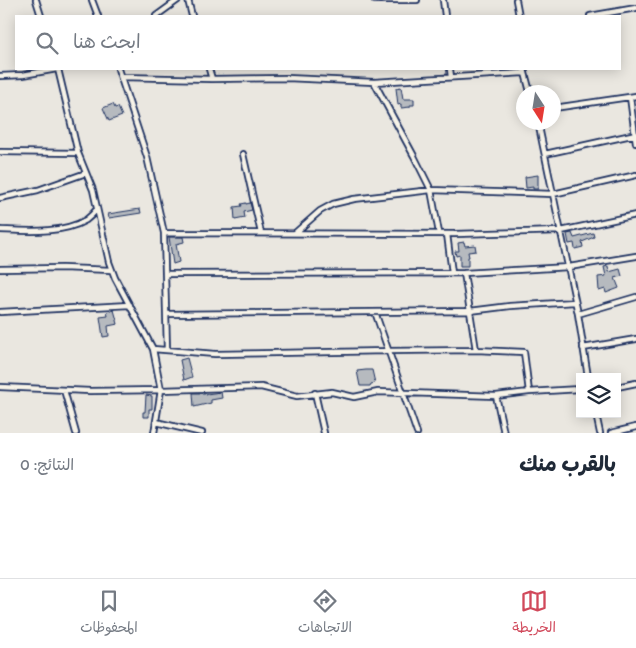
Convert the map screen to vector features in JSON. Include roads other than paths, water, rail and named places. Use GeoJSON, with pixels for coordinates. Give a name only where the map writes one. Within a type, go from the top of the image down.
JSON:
{"type":"FeatureCollection","features":[{"type":"Feature","properties":{"kind":"street"},"geometry":{"type":"LineString","coordinates":[[36,0],[41,15]]}},
{"type":"Feature","properties":{"kind":"street"},"geometry":{"type":"LineString","coordinates":[[92,0],[98,15]]}},
{"type":"Feature","properties":{"kind":"street"},"geometry":{"type":"LineString","coordinates":[[157,15],[178,0]]}},
{"type":"Feature","properties":{"kind":"street"},"geometry":{"type":"LineString","coordinates":[[188,0],[192,15]]}},
{"type":"Feature","properties":{"kind":"street"},"geometry":{"type":"LineString","coordinates":[[375,0],[417,0]]}},
{"type":"Feature","properties":{"kind":"street"},"geometry":{"type":"LineString","coordinates":[[443,0],[444,15]]}},
{"type":"Feature","properties":{"kind":"street"},"geometry":{"type":"LineString","coordinates":[[516,0],[519,15]]}},
{"type":"Feature","properties":{"kind":"street"},"geometry":{"type":"LineString","coordinates":[[596,15],[636,8]]}},
{"type":"Feature","properties":{"kind":"street"},"geometry":{"type":"LineString","coordinates":[[0,76],[23,75],[51,70]]}},
{"type":"Feature","properties":{"kind":"street"},"geometry":{"type":"LineString","coordinates":[[57,70],[78,153],[93,190],[111,270],[153,349],[161,390],[154,433]]}},
{"type":"Feature","properties":{"kind":"street"},"geometry":{"type":"LineString","coordinates":[[118,70],[147,157],[164,233],[167,350]]}},
{"type":"Feature","properties":{"kind":"street"},"geometry":{"type":"LineString","coordinates":[[209,70],[212,79]]}},
{"type":"Feature","properties":{"kind":"street"},"geometry":{"type":"LineString","coordinates":[[450,70],[451,77]]}},
{"type":"Feature","properties":{"kind":"street"},"geometry":{"type":"LineString","coordinates":[[121,77],[287,78],[374,82],[524,71],[528,85]]}},
{"type":"Feature","properties":{"kind":"street"},"geometry":{"type":"LineString","coordinates":[[374,82],[431,190],[439,234]]}},
{"type":"Feature","properties":{"kind":"street"},"geometry":{"type":"LineString","coordinates":[[561,107],[633,97],[636,144]]}},
{"type":"Feature","properties":{"kind":"street"},"geometry":{"type":"LineString","coordinates":[[540,130],[569,268],[587,373]]}},
{"type":"Feature","properties":{"kind":"street"},"geometry":{"type":"LineString","coordinates":[[545,154],[635,135]]}},
{"type":"Feature","properties":{"kind":"street"},"geometry":{"type":"LineString","coordinates":[[0,152],[78,153]]}},
{"type":"Feature","properties":{"kind":"street"},"geometry":{"type":"LineString","coordinates":[[244,154],[261,233]]}},
{"type":"Feature","properties":{"kind":"street"},"geometry":{"type":"LineString","coordinates":[[0,198],[38,190],[86,173]]}},
{"type":"Feature","properties":{"kind":"street"},"geometry":{"type":"LineString","coordinates":[[296,233],[320,211],[333,204],[354,199],[431,190],[553,194],[636,175]]}},
{"type":"Feature","properties":{"kind":"street"},"geometry":{"type":"LineString","coordinates":[[0,230],[54,229],[72,226],[86,220],[97,209]]}},
{"type":"Feature","properties":{"kind":"street"},"geometry":{"type":"LineString","coordinates":[[164,233],[447,234],[561,231],[636,215]]}},
{"type":"Feature","properties":{"kind":"street"},"geometry":{"type":"LineString","coordinates":[[447,234],[452,274]]}},
{"type":"Feature","properties":{"kind":"street"},"geometry":{"type":"LineString","coordinates":[[165,274],[464,274],[569,268],[636,256]]}},
{"type":"Feature","properties":{"kind":"street"},"geometry":{"type":"LineString","coordinates":[[0,269],[62,268],[111,270]]}},
{"type":"Feature","properties":{"kind":"street"},"geometry":{"type":"LineString","coordinates":[[464,274],[476,350]]}},
{"type":"Feature","properties":{"kind":"street"},"geometry":{"type":"LineString","coordinates":[[578,314],[636,297]]}},
{"type":"Feature","properties":{"kind":"street"},"geometry":{"type":"LineString","coordinates":[[167,314],[470,311],[510,306],[575,302]]}},
{"type":"Feature","properties":{"kind":"street"},"geometry":{"type":"LineString","coordinates":[[0,312],[130,305]]}},
{"type":"Feature","properties":{"kind":"street"},"geometry":{"type":"LineString","coordinates":[[375,312],[417,433]]}},
{"type":"Feature","properties":{"kind":"street"},"geometry":{"type":"LineString","coordinates":[[583,348],[636,339]]}},
{"type":"Feature","properties":{"kind":"street"},"geometry":{"type":"LineString","coordinates":[[153,349],[215,354],[476,350],[524,352],[529,392]]}},
{"type":"Feature","properties":{"kind":"street"},"geometry":{"type":"LineString","coordinates":[[621,387],[636,383]]}},
{"type":"Feature","properties":{"kind":"street"},"geometry":{"type":"LineString","coordinates":[[0,387],[90,391],[261,387],[297,396],[332,392],[354,396],[378,392],[496,396],[576,389]]}},
{"type":"Feature","properties":{"kind":"street"},"geometry":{"type":"LineString","coordinates":[[64,390],[76,433]]}},
{"type":"Feature","properties":{"kind":"street"},"geometry":{"type":"LineString","coordinates":[[315,393],[324,433]]}},
{"type":"Feature","properties":{"kind":"street"},"geometry":{"type":"LineString","coordinates":[[496,396],[504,433]]}},
{"type":"Feature","properties":{"kind":"street"},"geometry":{"type":"LineString","coordinates":[[597,418],[600,433]]}},
{"type":"Feature","properties":{"kind":"street"},"geometry":{"type":"LineString","coordinates":[[156,422],[202,433]]}},
{"type":"Feature","properties":{"kind":"street"},"geometry":{"type":"LineString","coordinates":[[611,433],[636,428]]}}]}
